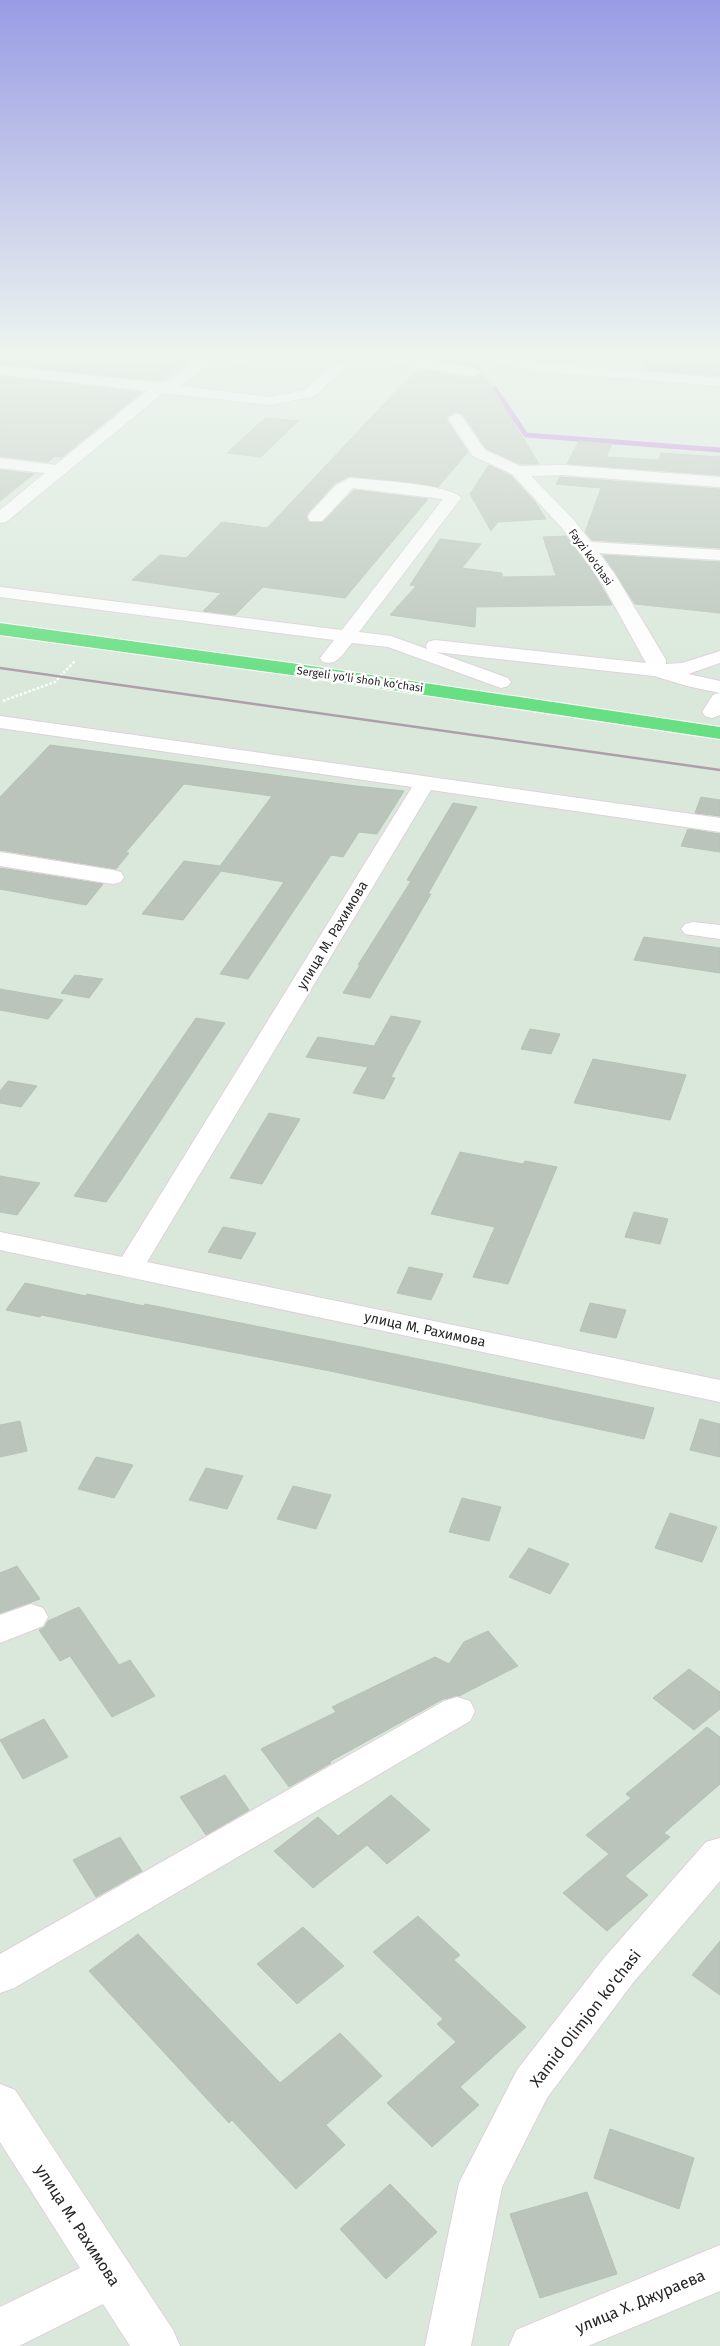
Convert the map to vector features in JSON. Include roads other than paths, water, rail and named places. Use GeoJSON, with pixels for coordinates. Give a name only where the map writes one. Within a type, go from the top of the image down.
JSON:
{"type":"FeatureCollection","features":[{"type":"Feature","properties":{"kind":"main road","name":"Sergeli yo‘li shoh ko‘chasi"},"geometry":{"type":"LineString","coordinates":[[0,613],[520,684]]}},
{"type":"Feature","properties":{"kind":"main road","name":"Sergeli yo‘li shoh ko‘chasi"},"geometry":{"type":"LineString","coordinates":[[0,629],[291,668],[720,733]]}},
{"type":"Feature","properties":{"kind":"street"},"geometry":{"type":"LineString","coordinates":[[4,463],[57,470]]}},
{"type":"Feature","properties":{"kind":"street"},"geometry":{"type":"LineString","coordinates":[[0,518],[65,463]]}},
{"type":"Feature","properties":{"kind":"street","name":"Fayzi ko'chasi"},"geometry":{"type":"LineString","coordinates":[[502,463],[518,471],[568,524],[605,573],[656,660],[656,670]]}},
{"type":"Feature","properties":{"kind":"street"},"geometry":{"type":"LineString","coordinates":[[518,471],[562,470],[720,482]]}},
{"type":"Feature","properties":{"kind":"street"},"geometry":{"type":"LineString","coordinates":[[316,517],[342,488],[350,483],[444,493],[453,498],[345,636],[330,658]]}},
{"type":"Feature","properties":{"kind":"street"},"geometry":{"type":"LineString","coordinates":[[585,547],[720,555]]}},
{"type":"Feature","properties":{"kind":"street"},"geometry":{"type":"LineString","coordinates":[[0,592],[391,642],[656,670],[684,669],[720,657]]}},
{"type":"Feature","properties":{"kind":"street"},"geometry":{"type":"LineString","coordinates":[[391,642],[501,682]]}},
{"type":"Feature","properties":{"kind":"street"},"geometry":{"type":"LineString","coordinates":[[656,670],[694,682],[720,687]]}},
{"type":"Feature","properties":{"kind":"street"},"geometry":{"type":"LineString","coordinates":[[0,722],[720,825]]}},
{"type":"Feature","properties":{"kind":"street","name":"улица М. Рахимова"},"geometry":{"type":"LineString","coordinates":[[130,1266],[425,783]]}},
{"type":"Feature","properties":{"kind":"street"},"geometry":{"type":"LineString","coordinates":[[0,859],[113,878]]}},
{"type":"Feature","properties":{"kind":"street"},"geometry":{"type":"LineString","coordinates":[[693,929],[720,932]]}},
{"type":"Feature","properties":{"kind":"street","name":"улица М. Рахимова"},"geometry":{"type":"LineString","coordinates":[[0,1241],[130,1266],[720,1391]]}},
{"type":"Feature","properties":{"kind":"street"},"geometry":{"type":"LineString","coordinates":[[0,1630],[31,1617]]}},
{"type":"Feature","properties":{"kind":"street"},"geometry":{"type":"LineString","coordinates":[[0,1975],[457,1711]]}},
{"type":"Feature","properties":{"kind":"street","name":"Xamid Olimjon ko'chasi"},"geometry":{"type":"LineString","coordinates":[[448,2346],[481,2183],[532,2084],[618,1971],[720,1854]]}},
{"type":"Feature","properties":{"kind":"street","name":"улица М. Рахимова"},"geometry":{"type":"LineString","coordinates":[[0,2104],[157,2346]]}},
{"type":"Feature","properties":{"kind":"street","name":"улица Х. Джураева"},"geometry":{"type":"LineString","coordinates":[[532,2346],[720,2268]]}},
{"type":"Feature","properties":{"kind":"street"},"geometry":{"type":"LineString","coordinates":[[0,2331],[112,2276]]}},
{"type":"Feature","properties":{"kind":"railway"},"geometry":{"type":"LineString","coordinates":[[0,668],[720,770]]}}]}
